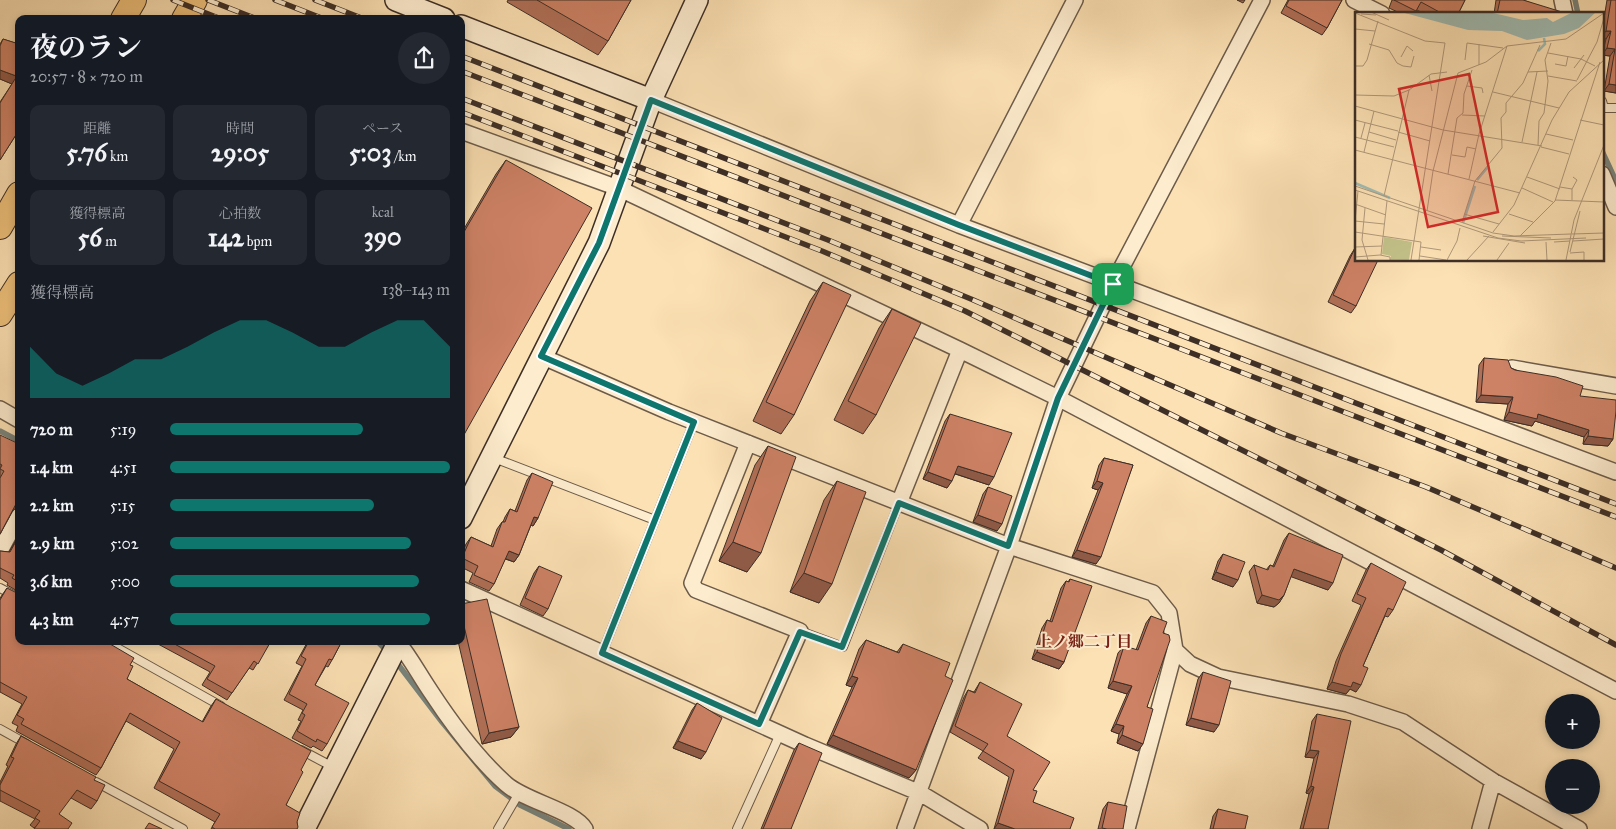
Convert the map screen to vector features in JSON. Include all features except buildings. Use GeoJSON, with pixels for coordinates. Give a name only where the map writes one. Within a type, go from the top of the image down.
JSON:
{"type":"FeatureCollection","features":[{"type":"Feature","properties":{"kind":"main road"},"geometry":{"type":"LineString","coordinates":[[125,15],[134,0]]}},
{"type":"Feature","properties":{"kind":"main road"},"geometry":{"type":"LineString","coordinates":[[187,15],[196,0]]}},
{"type":"Feature","properties":{"kind":"main road"},"geometry":{"type":"LineString","coordinates":[[0,225],[15,201]]}},
{"type":"Feature","properties":{"kind":"main road"},"geometry":{"type":"LineString","coordinates":[[0,314],[15,290]]}},
{"type":"Feature","properties":{"kind":"street"},"geometry":{"type":"LineString","coordinates":[[396,0],[434,15]]}},
{"type":"Feature","properties":{"kind":"street"},"geometry":{"type":"LineString","coordinates":[[465,510],[599,243],[651,100],[697,0]]}},
{"type":"Feature","properties":{"kind":"street"},"geometry":{"type":"LineString","coordinates":[[959,225],[1075,0]]}},
{"type":"Feature","properties":{"kind":"street"},"geometry":{"type":"LineString","coordinates":[[905,829],[920,793],[1008,546],[1058,398],[1113,284],[1262,0]]}},
{"type":"Feature","properties":{"kind":"street"},"geometry":{"type":"LineString","coordinates":[[1354,0],[1378,12]]}},
{"type":"Feature","properties":{"kind":"street"},"geometry":{"type":"LineString","coordinates":[[465,28],[651,100],[959,225],[1616,472]]}},
{"type":"Feature","properties":{"kind":"street"},"geometry":{"type":"LineString","coordinates":[[465,132],[618,188],[960,350],[1058,398],[1616,691]]}},
{"type":"Feature","properties":{"kind":"street"},"geometry":{"type":"LineString","coordinates":[[1604,179],[1616,207]]}},
{"type":"Feature","properties":{"kind":"street"},"geometry":{"type":"LineString","coordinates":[[899,503],[960,350]]}},
{"type":"Feature","properties":{"kind":"street"},"geometry":{"type":"LineString","coordinates":[[541,356],[748,444],[1008,546],[1153,593],[1168,613],[1175,650],[1127,829]]}},
{"type":"Feature","properties":{"kind":"street"},"geometry":{"type":"LineString","coordinates":[[1512,368],[1616,386]]}},
{"type":"Feature","properties":{"kind":"street"},"geometry":{"type":"LineString","coordinates":[[0,409],[15,418]]}},
{"type":"Feature","properties":{"kind":"street"},"geometry":{"type":"LineString","coordinates":[[748,444],[692,583],[696,590],[800,632],[759,724]]}},
{"type":"Feature","properties":{"kind":"street"},"geometry":{"type":"LineString","coordinates":[[0,550],[15,523]]}},
{"type":"Feature","properties":{"kind":"street"},"geometry":{"type":"LineString","coordinates":[[465,591],[780,734],[920,793],[980,829]]}},
{"type":"Feature","properties":{"kind":"street"},"geometry":{"type":"LineString","coordinates":[[304,829],[396,645]]}},
{"type":"Feature","properties":{"kind":"street"},"geometry":{"type":"LineString","coordinates":[[401,645],[433,695],[472,747],[507,785],[532,800],[556,809],[582,824],[585,829]]}},
{"type":"Feature","properties":{"kind":"street"},"geometry":{"type":"LineString","coordinates":[[1175,650],[1190,664],[1218,677],[1348,704],[1403,722],[1493,781],[1579,829]]}},
{"type":"Feature","properties":{"kind":"street"},"geometry":{"type":"LineString","coordinates":[[1480,829],[1493,781]]}},
{"type":"Feature","properties":{"kind":"lane"},"geometry":{"type":"LineString","coordinates":[[602,653],[694,422]]}},
{"type":"Feature","properties":{"kind":"lane"},"geometry":{"type":"LineString","coordinates":[[491,457],[655,520]]}},
{"type":"Feature","properties":{"kind":"lane"},"geometry":{"type":"LineString","coordinates":[[800,632],[842,647],[899,503]]}},
{"type":"Feature","properties":{"kind":"lane"},"geometry":{"type":"LineString","coordinates":[[0,588],[15,596]]}},
{"type":"Feature","properties":{"kind":"lane"},"geometry":{"type":"LineString","coordinates":[[112,645],[233,712]]}},
{"type":"Feature","properties":{"kind":"lane"},"geometry":{"type":"LineString","coordinates":[[0,729],[35,748]]}},
{"type":"Feature","properties":{"kind":"lane"},"geometry":{"type":"LineString","coordinates":[[738,829],[780,734]]}},
{"type":"Feature","properties":{"kind":"lane"},"geometry":{"type":"LineString","coordinates":[[292,745],[335,768]]}},
{"type":"Feature","properties":{"kind":"lane"},"geometry":{"type":"LineString","coordinates":[[87,777],[183,829]]}},
{"type":"Feature","properties":{"kind":"lane"},"geometry":{"type":"LineString","coordinates":[[498,829],[519,792]]}},
{"type":"Feature","properties":{"kind":"waterway"},"geometry":{"type":"LineString","coordinates":[[1575,0],[1578,12]]}},
{"type":"Feature","properties":{"kind":"waterway"},"geometry":{"type":"LineString","coordinates":[[1604,155],[1616,181]]}},
{"type":"Feature","properties":{"kind":"waterway"},"geometry":{"type":"LineString","coordinates":[[0,431],[15,439]]}},
{"type":"Feature","properties":{"kind":"waterway"},"geometry":{"type":"LineString","coordinates":[[381,645],[388,652]]}},
{"type":"Feature","properties":{"kind":"waterway"},"geometry":{"type":"LineString","coordinates":[[394,659],[442,722],[495,786],[520,805],[569,829]]}},
{"type":"Feature","properties":{"kind":"railway"},"geometry":{"type":"LineString","coordinates":[[173,0],[211,15]]}},
{"type":"Feature","properties":{"kind":"railway"},"geometry":{"type":"LineString","coordinates":[[208,0],[247,15]]}},
{"type":"Feature","properties":{"kind":"railway"},"geometry":{"type":"LineString","coordinates":[[275,0],[314,15]]}},
{"type":"Feature","properties":{"kind":"railway"},"geometry":{"type":"LineString","coordinates":[[315,0],[354,15]]}},
{"type":"Feature","properties":{"kind":"railway"},"geometry":{"type":"LineString","coordinates":[[465,58],[1616,504]]}},
{"type":"Feature","properties":{"kind":"railway"},"geometry":{"type":"LineString","coordinates":[[465,73],[1616,517]]}},
{"type":"Feature","properties":{"kind":"railway"},"geometry":{"type":"LineString","coordinates":[[465,100],[828,240],[971,299],[1281,433],[1426,487],[1616,568]]}},
{"type":"Feature","properties":{"kind":"railway"},"geometry":{"type":"LineString","coordinates":[[465,114],[822,251],[965,311],[1441,550],[1616,645]]}},
{"type":"Feature","properties":{"kind":"district","name":"上ノ郷二丁目"},"geometry":{"type":"Point","coordinates":[1084,641]}},
{"type":"Feature","properties":{"kind":"route"},"geometry":{"type":"LineString","coordinates":[[651,100],[959,225],[1113,284],[1058,398],[1008,546],[899,503],[842,647],[800,632],[759,724],[602,653],[694,422],[541,356],[599,243],[651,100]]}}]}
